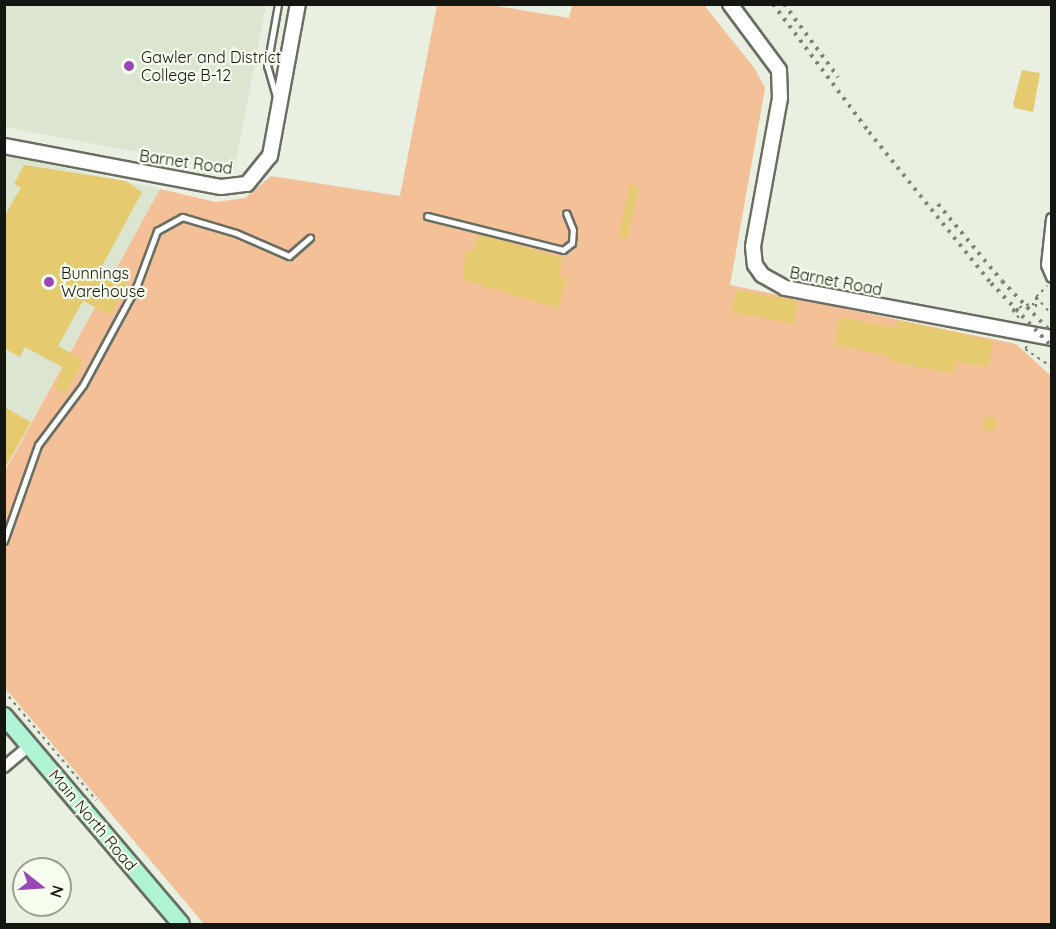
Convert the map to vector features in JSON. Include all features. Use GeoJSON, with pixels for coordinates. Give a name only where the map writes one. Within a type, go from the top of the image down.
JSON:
{"type":"FeatureCollection","features":[{"type":"Feature","properties":{"kind":"main road","name":"Main North Road"},"geometry":{"type":"LineString","coordinates":[[4,716],[181,924]]}},
{"type":"Feature","properties":{"kind":"street","name":"Barnet Road"},"geometry":{"type":"LineString","coordinates":[[4,146],[235,187],[255,177],[270,156],[298,4]]}},
{"type":"Feature","properties":{"kind":"street","name":"Barnet Road"},"geometry":{"type":"LineString","coordinates":[[730,4],[778,70],[780,98],[753,247],[755,265],[762,275],[785,288],[1052,338]]}},
{"type":"Feature","properties":{"kind":"street"},"geometry":{"type":"LineString","coordinates":[[1049,281],[1047,265],[1052,219]]}},
{"type":"Feature","properties":{"kind":"street"},"geometry":{"type":"LineString","coordinates":[[4,767],[29,746]]}},
{"type":"Feature","properties":{"kind":"lane"},"geometry":{"type":"LineString","coordinates":[[278,4],[267,66],[279,104]]}},
{"type":"Feature","properties":{"kind":"lane"},"geometry":{"type":"LineString","coordinates":[[428,216],[563,250],[572,243],[573,230],[566,213]]}},
{"type":"Feature","properties":{"kind":"lane"},"geometry":{"type":"LineString","coordinates":[[4,541],[38,445],[83,385],[137,285],[157,231],[182,217],[236,233],[289,256],[310,238]]}},
{"type":"Feature","properties":{"kind":"path"},"geometry":{"type":"LineString","coordinates":[[1049,281],[1036,297],[1036,307],[1032,303],[1012,310],[1034,335],[1025,349],[1052,367]]}},
{"type":"Feature","properties":{"kind":"path"},"geometry":{"type":"LineString","coordinates":[[1036,297],[1052,315]]}},
{"type":"Feature","properties":{"kind":"shaded area","name":"Gawler and District College B-12"},"geometry":{"type":"Polygon","coordinates":[[[4,5],[266,5],[234,170],[5,127],[4,5]]]}},
{"type":"Feature","properties":{"kind":"shaded area"},"geometry":{"type":"Polygon","coordinates":[[[437,5],[491,5],[569,18],[572,5],[704,5],[755,69],[765,88],[730,285],[1016,344],[1051,376],[1051,924],[204,924],[5,688],[5,471],[160,189],[216,202],[245,198],[271,176],[400,196],[437,5]]]}},
{"type":"Feature","properties":{"kind":"shaded area","name":"Bunnings Warehouse"},"geometry":{"type":"Polygon","coordinates":[[[5,155],[160,189],[5,470],[5,155]]]}},
{"type":"Feature","properties":{"kind":"building"},"geometry":{"type":"Polygon","coordinates":[[[1022,70],[1040,73],[1033,112],[1015,108],[1013,104],[1022,70]]]}},
{"type":"Feature","properties":{"kind":"building","name":"Bunnings Warehouse"},"geometry":{"type":"Polygon","coordinates":[[[24,165],[126,181],[142,192],[100,270],[127,283],[111,315],[83,301],[58,346],[83,360],[66,393],[54,387],[64,368],[25,347],[20,357],[4,348],[4,217],[21,187],[14,184],[24,165]]]}},
{"type":"Feature","properties":{"kind":"building"},"geometry":{"type":"Polygon","coordinates":[[[630,185],[639,187],[627,239],[618,237],[630,185]]]}},
{"type":"Feature","properties":{"kind":"building"},"geometry":{"type":"Polygon","coordinates":[[[478,234],[563,258],[558,276],[567,278],[558,308],[462,280],[467,249],[473,251],[478,234]]]}},
{"type":"Feature","properties":{"kind":"building"},"geometry":{"type":"Polygon","coordinates":[[[736,290],[798,301],[794,324],[732,313],[736,290]]]}},
{"type":"Feature","properties":{"kind":"building"},"geometry":{"type":"Polygon","coordinates":[[[840,317],[896,328],[897,320],[993,341],[988,367],[956,362],[954,374],[889,361],[890,356],[835,345],[840,317]]]}},
{"type":"Feature","properties":{"kind":"building"},"geometry":{"type":"Polygon","coordinates":[[[4,407],[31,422],[4,470],[4,407]]]}},
{"type":"Feature","properties":{"kind":"building"},"geometry":{"type":"Polygon","coordinates":[[[990,417],[995,419],[997,424],[995,429],[990,431],[985,429],[983,424],[985,419],[990,417]]]}},
{"type":"Feature","properties":{"kind":"railway"},"geometry":{"type":"LineString","coordinates":[[773,4],[869,132],[991,283],[1052,347]]}},
{"type":"Feature","properties":{"kind":"railway"},"geometry":{"type":"LineString","coordinates":[[784,4],[838,77]]}},
{"type":"Feature","properties":{"kind":"railway"},"geometry":{"type":"LineString","coordinates":[[938,204],[1002,281],[1052,333]]}},
{"type":"Feature","properties":{"kind":"place","name":"Gawler and District College B-12"},"geometry":{"type":"Point","coordinates":[129,66]}},
{"type":"Feature","properties":{"kind":"place","name":"Bunnings Warehouse"},"geometry":{"type":"Point","coordinates":[49,282]}}]}
